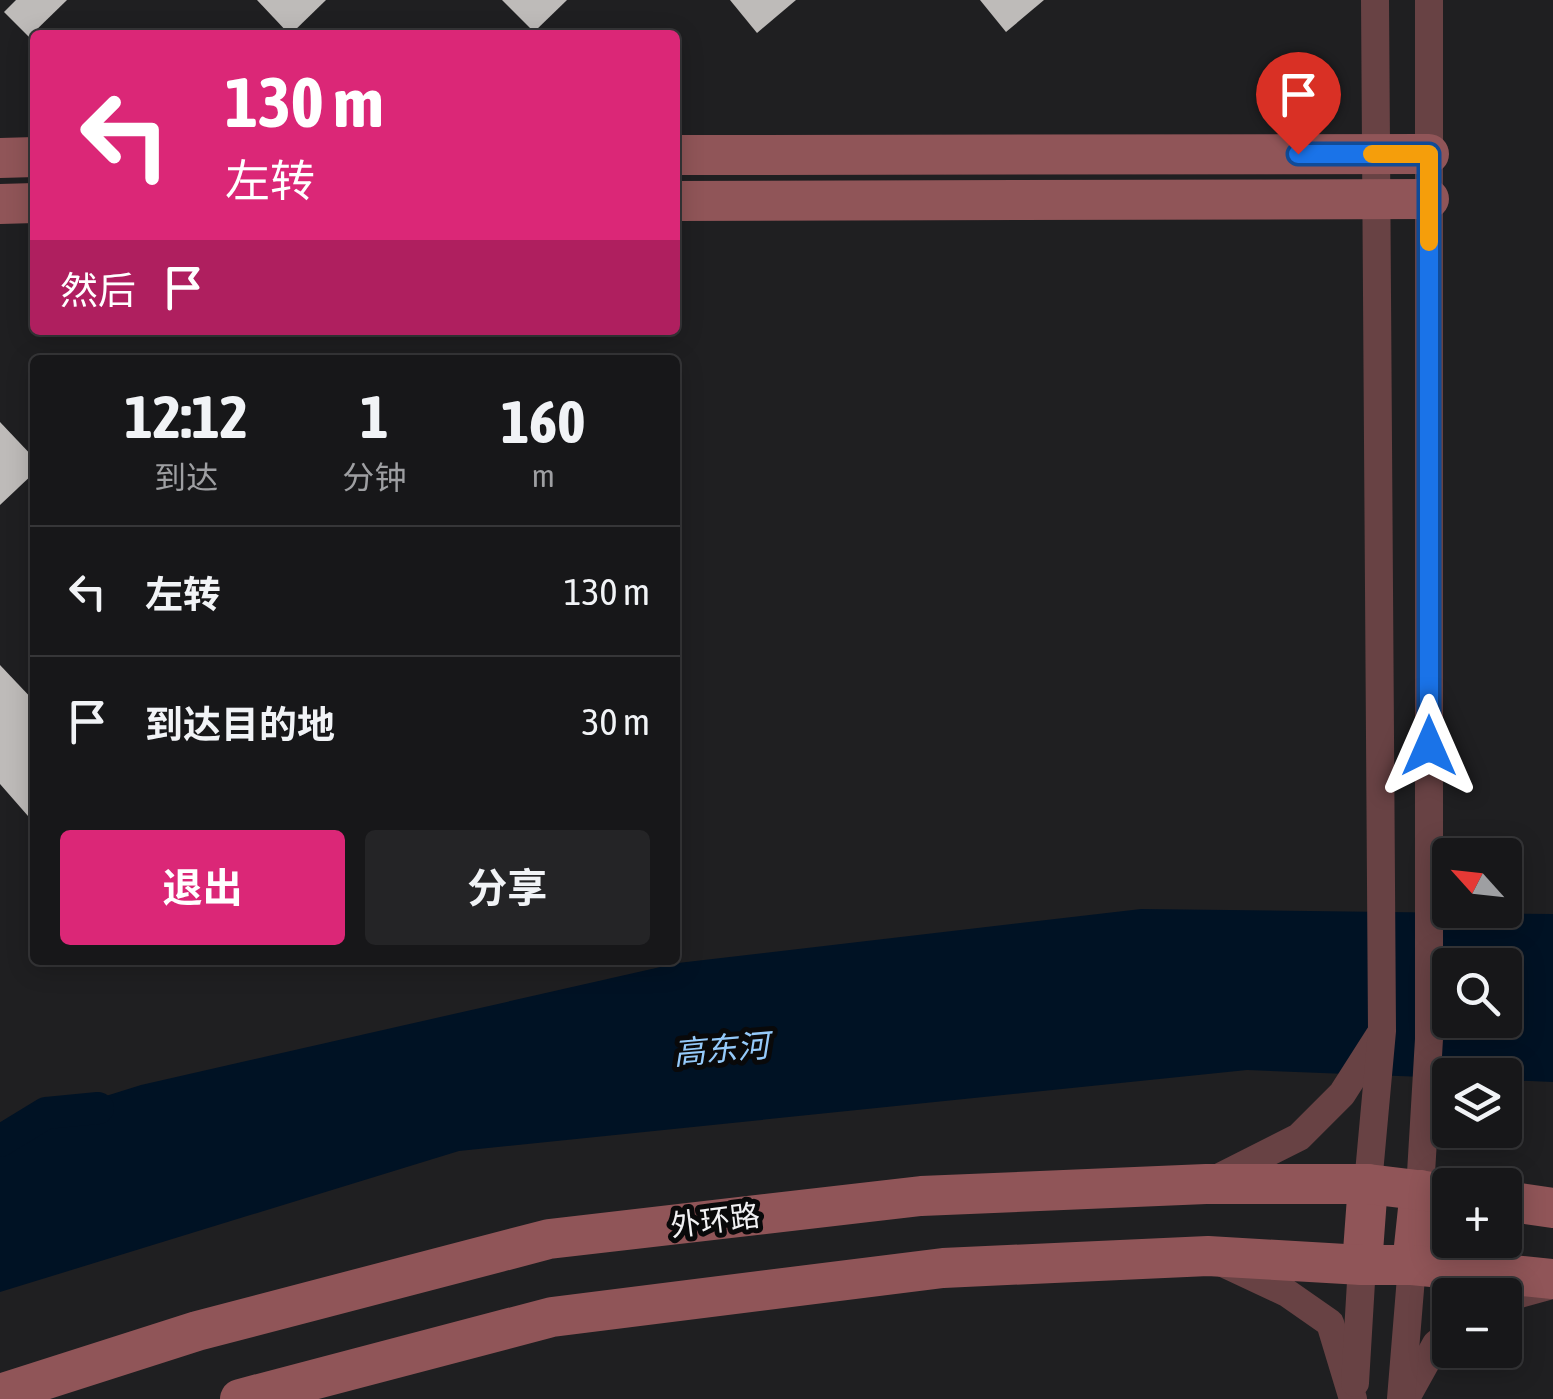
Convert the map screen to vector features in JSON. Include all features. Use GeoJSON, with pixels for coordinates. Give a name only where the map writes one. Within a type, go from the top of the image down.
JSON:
{"type":"FeatureCollection","features":[{"type":"Feature","properties":{"kind":"main road"},"geometry":{"type":"LineString","coordinates":[[680,155],[1429,154]]}},
{"type":"Feature","properties":{"kind":"main road"},"geometry":{"type":"LineString","coordinates":[[0,158],[30,157]]}},
{"type":"Feature","properties":{"kind":"main road"},"geometry":{"type":"LineString","coordinates":[[680,201],[1429,200]]}},
{"type":"Feature","properties":{"kind":"main road"},"geometry":{"type":"LineString","coordinates":[[0,204],[30,202]]}},
{"type":"Feature","properties":{"kind":"main road","name":"外环路"},"geometry":{"type":"LineString","coordinates":[[0,1394],[196,1331],[549,1240],[921,1196],[1206,1184],[1368,1184],[1432,1192]]}},
{"type":"Feature","properties":{"kind":"main road"},"geometry":{"type":"LineString","coordinates":[[1362,1264],[1368,1184]]}},
{"type":"Feature","properties":{"kind":"main road"},"geometry":{"type":"LineString","coordinates":[[1412,1265],[1432,1202]]}},
{"type":"Feature","properties":{"kind":"main road"},"geometry":{"type":"LineString","coordinates":[[1522,1203],[1553,1208]]}},
{"type":"Feature","properties":{"kind":"main road"},"geometry":{"type":"LineString","coordinates":[[240,1399],[552,1317],[943,1268],[1208,1256],[1412,1265],[1553,1282]]}},
{"type":"Feature","properties":{"kind":"street"},"geometry":{"type":"LineString","coordinates":[[1368,1184],[1382,1031],[1375,0]]}},
{"type":"Feature","properties":{"kind":"street"},"geometry":{"type":"LineString","coordinates":[[1428,0],[1429,1039],[1434,1168]]}},
{"type":"Feature","properties":{"kind":"street"},"geometry":{"type":"LineString","coordinates":[[1206,1184],[1299,1136],[1342,1094],[1382,1031]]}},
{"type":"Feature","properties":{"kind":"street"},"geometry":{"type":"LineString","coordinates":[[1208,1256],[1287,1293],[1330,1323],[1353,1399]]}},
{"type":"Feature","properties":{"kind":"street"},"geometry":{"type":"LineString","coordinates":[[1353,1399],[1362,1264]]}},
{"type":"Feature","properties":{"kind":"street"},"geometry":{"type":"LineString","coordinates":[[1403,1399],[1412,1265]]}},
{"type":"Feature","properties":{"kind":"street"},"geometry":{"type":"LineString","coordinates":[[1522,1292],[1553,1282]]}},
{"type":"Feature","properties":{"kind":"street"},"geometry":{"type":"LineString","coordinates":[[1403,1399],[1432,1351]]}},
{"type":"Feature","properties":{"kind":"water"},"geometry":{"type":"Polygon","coordinates":[[[1141,909],[1432,913],[1432,928],[1522,928],[1522,914],[1553,914],[1553,1082],[1522,1081],[1522,1058],[1432,1058],[1432,1077],[1247,1070],[459,1151],[0,1292],[0,1129],[141,1085],[680,963],[1141,909]]]}},
{"type":"Feature","properties":{"kind":"building"},"geometry":{"type":"Polygon","coordinates":[[[16,0],[67,0],[36,30],[30,30],[29,37],[4,12],[16,0]]]}},
{"type":"Feature","properties":{"kind":"building"},"geometry":{"type":"Polygon","coordinates":[[[257,0],[326,0],[295,30],[285,30],[257,0]]]}},
{"type":"Feature","properties":{"kind":"building"},"geometry":{"type":"Polygon","coordinates":[[[502,0],[567,0],[536,30],[502,0]]]}},
{"type":"Feature","properties":{"kind":"building"},"geometry":{"type":"Polygon","coordinates":[[[730,0],[796,0],[757,33],[730,0]]]}},
{"type":"Feature","properties":{"kind":"building"},"geometry":{"type":"Polygon","coordinates":[[[980,0],[1044,0],[1006,32],[980,0]]]}},
{"type":"Feature","properties":{"kind":"building"},"geometry":{"type":"Polygon","coordinates":[[[0,422],[30,454],[30,477],[0,505],[0,422]]]}},
{"type":"Feature","properties":{"kind":"building"},"geometry":{"type":"Polygon","coordinates":[[[0,665],[30,697],[30,818],[0,784],[0,665]]]}},
{"type":"Feature","properties":{"kind":"waterway","name":"高东河"},"geometry":{"type":"LineString","coordinates":[[0,1141],[46,1113],[98,1108]]}},
{"type":"Feature","properties":{"kind":"slow traffic"},"geometry":{"type":"LineString","coordinates":[[1372,154],[1429,154],[1429,242]]}},
{"type":"Feature","properties":{"kind":"route"},"geometry":{"type":"LineString","coordinates":[[1298,154],[1429,154],[1429,746]]}}]}
